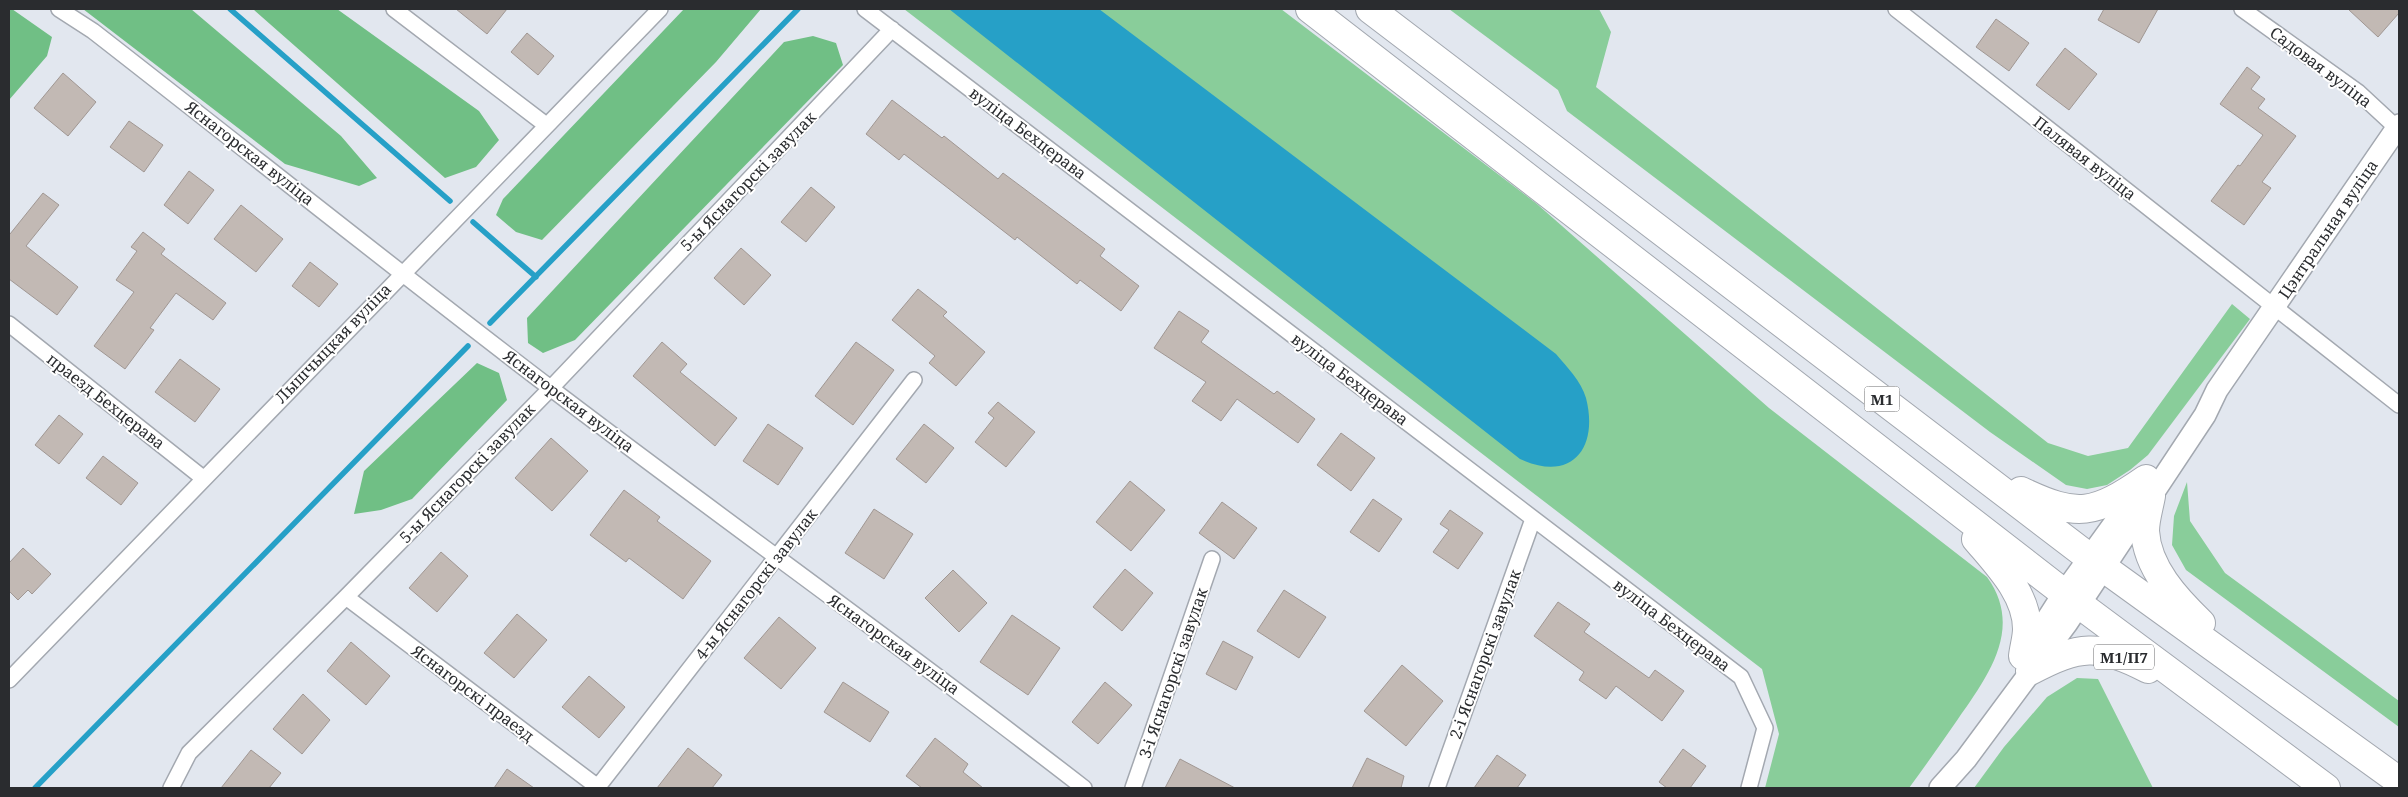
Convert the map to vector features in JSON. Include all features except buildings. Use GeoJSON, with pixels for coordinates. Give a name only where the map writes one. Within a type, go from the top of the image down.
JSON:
{"type":"FeatureCollection","features":[{"type":"Feature","properties":{"kind":"highway","name":"М1"},"geometry":{"type":"LineString","coordinates":[[1310,9],[2072,599],[2326,788]]}},
{"type":"Feature","properties":{"kind":"highway","name":"М1"},"geometry":{"type":"LineString","coordinates":[[1370,9],[1969,466],[2097,562],[2399,781]]}},
{"type":"Feature","properties":{"kind":"highway"},"geometry":{"type":"LineString","coordinates":[[1969,466],[2052,506],[2075,510],[2099,505],[2120,496],[2148,488],[2145,530],[2151,557],[2164,580],[2187,610],[2264,683]]}},
{"type":"Feature","properties":{"kind":"highway","name":"М1/П7"},"geometry":{"type":"LineString","coordinates":[[1941,498],[2004,573],[2021,602],[2027,628],[2027,663],[2083,650],[2121,655],[2211,703]]}},
{"type":"Feature","properties":{"kind":"street","name":"Яснагорская вуліца"},"geometry":{"type":"LineString","coordinates":[[59,9],[93,31],[551,388],[777,558],[955,688],[1084,788]]}},
{"type":"Feature","properties":{"kind":"street"},"geometry":{"type":"LineString","coordinates":[[394,9],[546,125]]}},
{"type":"Feature","properties":{"kind":"street","name":"Лышчыцкая вуліца"},"geometry":{"type":"LineString","coordinates":[[9,680],[660,9]]}},
{"type":"Feature","properties":{"kind":"street","name":"вуліца Бехцерава"},"geometry":{"type":"LineString","coordinates":[[865,9],[1741,677],[1764,728],[1749,788]]}},
{"type":"Feature","properties":{"kind":"street","name":"Палявая вуліца"},"geometry":{"type":"LineString","coordinates":[[1896,9],[2399,405]]}},
{"type":"Feature","properties":{"kind":"street","name":"Садовая вуліца"},"geometry":{"type":"LineString","coordinates":[[2242,9],[2358,92],[2399,128]]}},
{"type":"Feature","properties":{"kind":"street","name":"5-ы Яснагорскі завулак"},"geometry":{"type":"LineString","coordinates":[[171,788],[189,753],[346,597],[551,388],[892,29]]}},
{"type":"Feature","properties":{"kind":"street","name":"Цэнтральная вуліца"},"geometry":{"type":"LineString","coordinates":[[2097,562],[2148,488],[2195,410],[2217,390],[2399,128]]}},
{"type":"Feature","properties":{"kind":"street","name":"праезд Бехцерава"},"geometry":{"type":"LineString","coordinates":[[9,324],[203,478]]}},
{"type":"Feature","properties":{"kind":"street","name":"4-ы Яснагорскі завулак"},"geometry":{"type":"LineString","coordinates":[[598,788],[914,380]]}},
{"type":"Feature","properties":{"kind":"street","name":"2-і Яснагорскі завулак"},"geometry":{"type":"LineString","coordinates":[[1437,788],[1533,519]]}},
{"type":"Feature","properties":{"kind":"street","name":"3-і Яснагорскі завулак"},"geometry":{"type":"LineString","coordinates":[[1133,788],[1212,559]]}},
{"type":"Feature","properties":{"kind":"street","name":"М1/П7"},"geometry":{"type":"LineString","coordinates":[[1944,784],[1957,753],[2027,663],[2097,562]]}},
{"type":"Feature","properties":{"kind":"street","name":"Яснагорскі праезд"},"geometry":{"type":"LineString","coordinates":[[346,597],[598,788]]}},
{"type":"Feature","properties":{"kind":"green space"},"geometry":{"type":"Polygon","coordinates":[[[9,9],[12,9],[52,37],[47,56],[9,100],[9,9]]]}},
{"type":"Feature","properties":{"kind":"green space"},"geometry":{"type":"Polygon","coordinates":[[[83,9],[191,9],[341,136],[377,178],[359,186],[285,164],[83,9]]]}},
{"type":"Feature","properties":{"kind":"green space"},"geometry":{"type":"Polygon","coordinates":[[[253,9],[337,9],[479,111],[499,140],[476,167],[445,178],[253,9]]]}},
{"type":"Feature","properties":{"kind":"green space"},"geometry":{"type":"Polygon","coordinates":[[[684,9],[761,9],[716,62],[542,240],[516,232],[496,215],[503,199],[684,9]]]}},
{"type":"Feature","properties":{"kind":"green space"},"geometry":{"type":"Polygon","coordinates":[[[904,9],[1281,9],[1537,204],[1769,408],[1987,577],[1998,596],[2002,615],[2002,633],[1998,651],[1990,669],[1969,703],[1909,788],[1765,788],[1779,734],[1762,669],[904,9]]]}},
{"type":"Feature","properties":{"kind":"green space"},"geometry":{"type":"Polygon","coordinates":[[[1449,9],[1599,9],[1611,32],[1596,87],[2048,443],[2088,456],[2128,448],[2232,304],[2250,319],[2148,455],[2107,485],[2087,489],[2066,485],[1990,432],[1567,111],[1558,90],[1449,9]]]}},
{"type":"Feature","properties":{"kind":"green space"},"geometry":{"type":"Polygon","coordinates":[[[813,36],[836,43],[843,65],[575,340],[543,353],[528,343],[527,318],[784,42],[813,36]]]}},
{"type":"Feature","properties":{"kind":"green space"},"geometry":{"type":"Polygon","coordinates":[[[477,363],[499,373],[507,400],[412,499],[381,510],[354,514],[364,471],[477,363]]]}},
{"type":"Feature","properties":{"kind":"green space"},"geometry":{"type":"Polygon","coordinates":[[[2187,482],[2190,521],[2225,573],[2399,701],[2399,727],[2186,570],[2172,545],[2174,516],[2187,482]]]}},
{"type":"Feature","properties":{"kind":"green space"},"geometry":{"type":"Polygon","coordinates":[[[2077,678],[2098,679],[2153,788],[1974,788],[2004,747],[2047,697],[2077,678]]]}},
{"type":"Feature","properties":{"kind":"water"},"geometry":{"type":"Polygon","coordinates":[[[949,9],[1099,9],[1556,354],[1577,380],[1586,398],[1589,416],[1588,432],[1584,446],[1577,457],[1567,464],[1554,467],[1538,465],[1520,459],[949,9]]]}},
{"type":"Feature","properties":{"kind":"waterway"},"geometry":{"type":"LineString","coordinates":[[230,9],[450,201]]}},
{"type":"Feature","properties":{"kind":"waterway"},"geometry":{"type":"LineString","coordinates":[[490,323],[798,9]]}},
{"type":"Feature","properties":{"kind":"waterway"},"geometry":{"type":"LineString","coordinates":[[473,222],[536,277]]}},
{"type":"Feature","properties":{"kind":"waterway"},"geometry":{"type":"LineString","coordinates":[[35,788],[468,346]]}}]}
